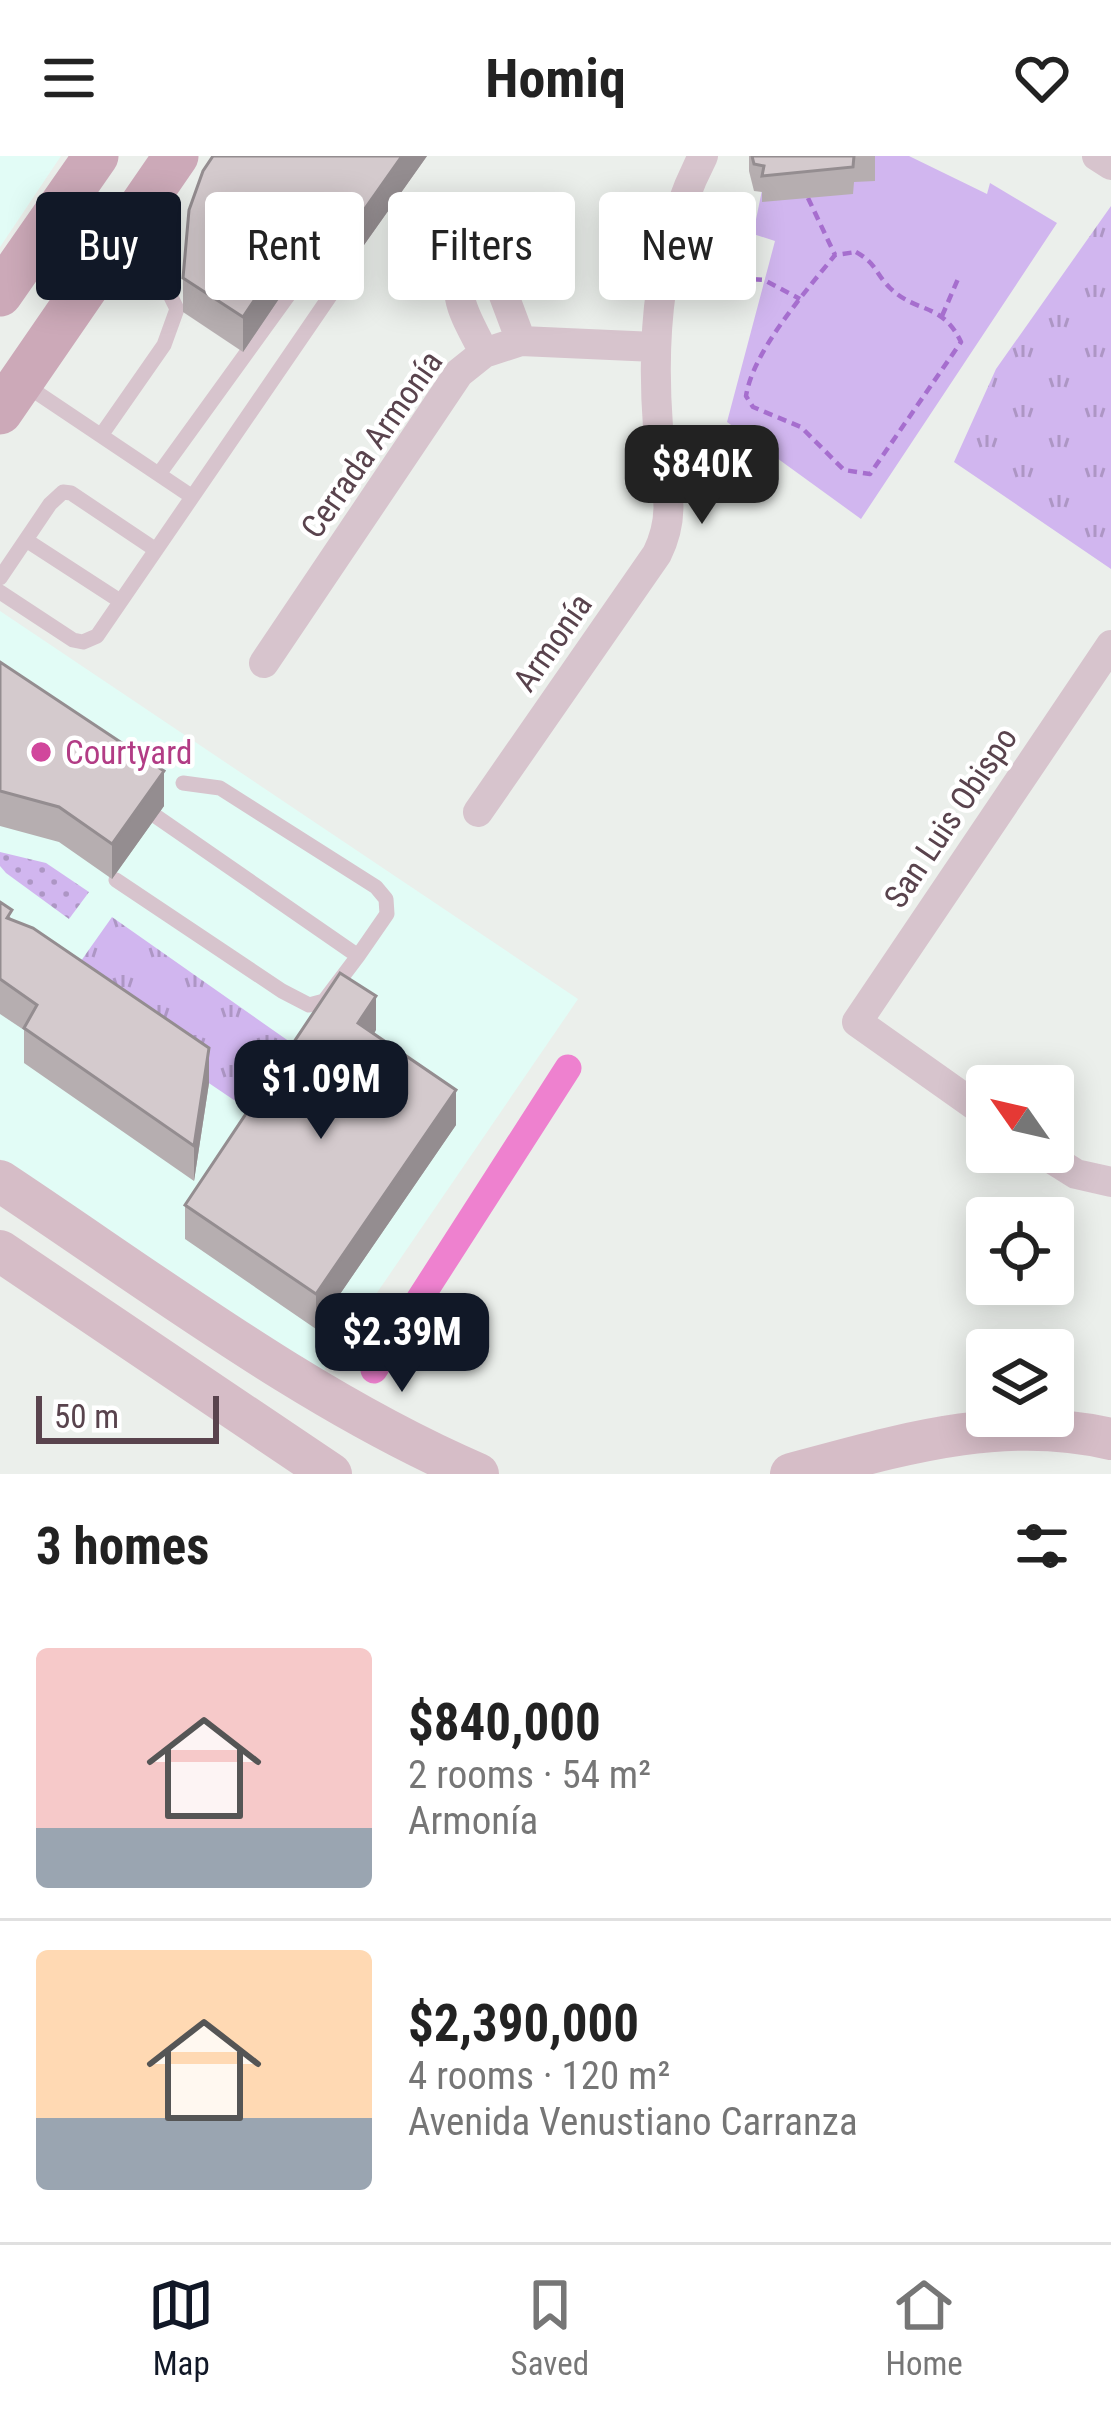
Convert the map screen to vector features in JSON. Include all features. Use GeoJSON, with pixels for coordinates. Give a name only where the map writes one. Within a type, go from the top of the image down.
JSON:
{"type":"FeatureCollection","features":[{"type":"Feature","properties":{"kind":"main road"},"geometry":{"type":"LineString","coordinates":[[0,294],[96,156]]}},
{"type":"Feature","properties":{"kind":"main road"},"geometry":{"type":"LineString","coordinates":[[61,324],[66,277],[76,255],[139,156]]}},
{"type":"Feature","properties":{"kind":"main road"},"geometry":{"type":"LineString","coordinates":[[151,192],[176,156]]}},
{"type":"Feature","properties":{"kind":"main road"},"geometry":{"type":"LineString","coordinates":[[11,397],[77,300]]}},
{"type":"Feature","properties":{"kind":"main road"},"geometry":{"type":"LineString","coordinates":[[5,1189],[296,1377],[412,1446],[478,1474]]}},
{"type":"Feature","properties":{"kind":"main road"},"geometry":{"type":"LineString","coordinates":[[0,1251],[331,1474]]}},
{"type":"Feature","properties":{"kind":"main road"},"geometry":{"type":"LineString","coordinates":[[791,1474],[950,1435],[1044,1430],[1111,1439]]}},
{"type":"Feature","properties":{"kind":"street","name":"Armonía"},"geometry":{"type":"LineString","coordinates":[[478,812],[657,554],[668,531],[670,505],[658,430],[655,347],[663,267],[682,196],[703,156]]}},
{"type":"Feature","properties":{"kind":"street"},"geometry":{"type":"LineString","coordinates":[[1097,156],[1111,165]]}},
{"type":"Feature","properties":{"kind":"street"},"geometry":{"type":"LineString","coordinates":[[484,353],[457,290],[460,275],[472,265],[487,266],[497,277],[521,341]]}},
{"type":"Feature","properties":{"kind":"street","name":"Cerrada Armonía"},"geometry":{"type":"LineString","coordinates":[[264,663],[459,373],[484,353],[521,341],[655,347]]}},
{"type":"Feature","properties":{"kind":"street","name":"San Luis Obispo"},"geometry":{"type":"LineString","coordinates":[[966,1099],[857,1022],[1107,649]]}},
{"type":"Feature","properties":{"kind":"street"},"geometry":{"type":"LineString","coordinates":[[1074,1173],[1111,1182]]}},
{"type":"Feature","properties":{"kind":"lane"},"geometry":{"type":"LineString","coordinates":[[0,592],[82,642],[97,636],[330,296],[331,288],[316,274],[300,279],[159,474]]}},
{"type":"Feature","properties":{"kind":"lane"},"geometry":{"type":"LineString","coordinates":[[102,434],[164,345],[177,309],[172,300]]}},
{"type":"Feature","properties":{"kind":"lane"},"geometry":{"type":"LineString","coordinates":[[11,397],[102,434],[191,496]]}},
{"type":"Feature","properties":{"kind":"lane"},"geometry":{"type":"LineString","coordinates":[[0,578],[63,492],[156,550]]}},
{"type":"Feature","properties":{"kind":"lane"},"geometry":{"type":"LineString","coordinates":[[26,540],[121,601]]}},
{"type":"Feature","properties":{"kind":"lane"},"geometry":{"type":"LineString","coordinates":[[116,880],[281,991],[309,1004],[324,1001],[387,914],[386,898],[376,887],[220,788],[183,783]]}},
{"type":"Feature","properties":{"kind":"lane"},"geometry":{"type":"LineString","coordinates":[[157,817],[358,956]]}},
{"type":"Feature","properties":{"kind":"path"},"geometry":{"type":"LineString","coordinates":[[808,198],[835,256]]}},
{"type":"Feature","properties":{"kind":"path"},"geometry":{"type":"LineString","coordinates":[[856,252],[877,264],[887,285],[904,298],[952,322],[961,342],[870,474],[844,470],[801,427],[754,407],[746,396],[748,379],[800,299],[835,256],[856,252]]}},
{"type":"Feature","properties":{"kind":"path"},"geometry":{"type":"LineString","coordinates":[[756,279],[800,299]]}},
{"type":"Feature","properties":{"kind":"path"},"geometry":{"type":"LineString","coordinates":[[942,316],[958,279]]}},
{"type":"Feature","properties":{"kind":"shaded area"},"geometry":{"type":"Polygon","coordinates":[[[0,156],[61,156],[36,192],[0,247],[0,156]]]}},
{"type":"Feature","properties":{"kind":"shaded area"},"geometry":{"type":"Polygon","coordinates":[[[0,611],[578,999],[318,1379],[0,1159],[0,611]]]}},
{"type":"Feature","properties":{"kind":"green space"},"geometry":{"type":"Polygon","coordinates":[[[769,156],[909,156],[987,194],[990,183],[1057,223],[861,519],[727,422],[775,241],[756,235],[769,156]]]}},
{"type":"Feature","properties":{"kind":"green space"},"geometry":{"type":"Polygon","coordinates":[[[1111,206],[1111,569],[954,462],[996,369],[1111,206]]]}},
{"type":"Feature","properties":{"kind":"green space"},"geometry":{"type":"Polygon","coordinates":[[[0,852],[46,863],[89,892],[69,919],[6,873],[0,866],[0,852]]]}},
{"type":"Feature","properties":{"kind":"green space"},"geometry":{"type":"Polygon","coordinates":[[[112,917],[310,1056],[265,1121],[64,985],[112,917]]]}},
{"type":"Feature","properties":{"kind":"building"},"geometry":{"type":"Polygon","coordinates":[[[213,156],[402,156],[364,210],[364,192],[205,192],[205,292],[183,278],[189,210],[213,156]]]}},
{"type":"Feature","properties":{"kind":"building"},"geometry":{"type":"Polygon","coordinates":[[[752,156],[854,156],[853,167],[762,176],[764,166],[754,164],[752,156]]]}},
{"type":"Feature","properties":{"kind":"building"},"geometry":{"type":"Polygon","coordinates":[[[217,300],[254,300],[243,317],[217,300]]]}},
{"type":"Feature","properties":{"kind":"building","name":"Courtyard"},"geometry":{"type":"Polygon","coordinates":[[[0,662],[164,771],[112,844],[59,807],[0,791],[0,662]]]}},
{"type":"Feature","properties":{"kind":"building"},"geometry":{"type":"Polygon","coordinates":[[[0,902],[12,910],[7,918],[33,928],[209,1048],[194,1146],[24,1028],[37,1005],[0,979],[0,902]]]}},
{"type":"Feature","properties":{"kind":"building"},"geometry":{"type":"Polygon","coordinates":[[[340,973],[376,996],[358,1023],[456,1090],[316,1294],[185,1205],[340,973]]]}},
{"type":"Feature","properties":{"kind":"waterway"},"geometry":{"type":"LineString","coordinates":[[374,1370],[568,1068]]}},
{"type":"Feature","properties":{"kind":"place","name":"Courtyard"},"geometry":{"type":"Point","coordinates":[41,752]}}]}
